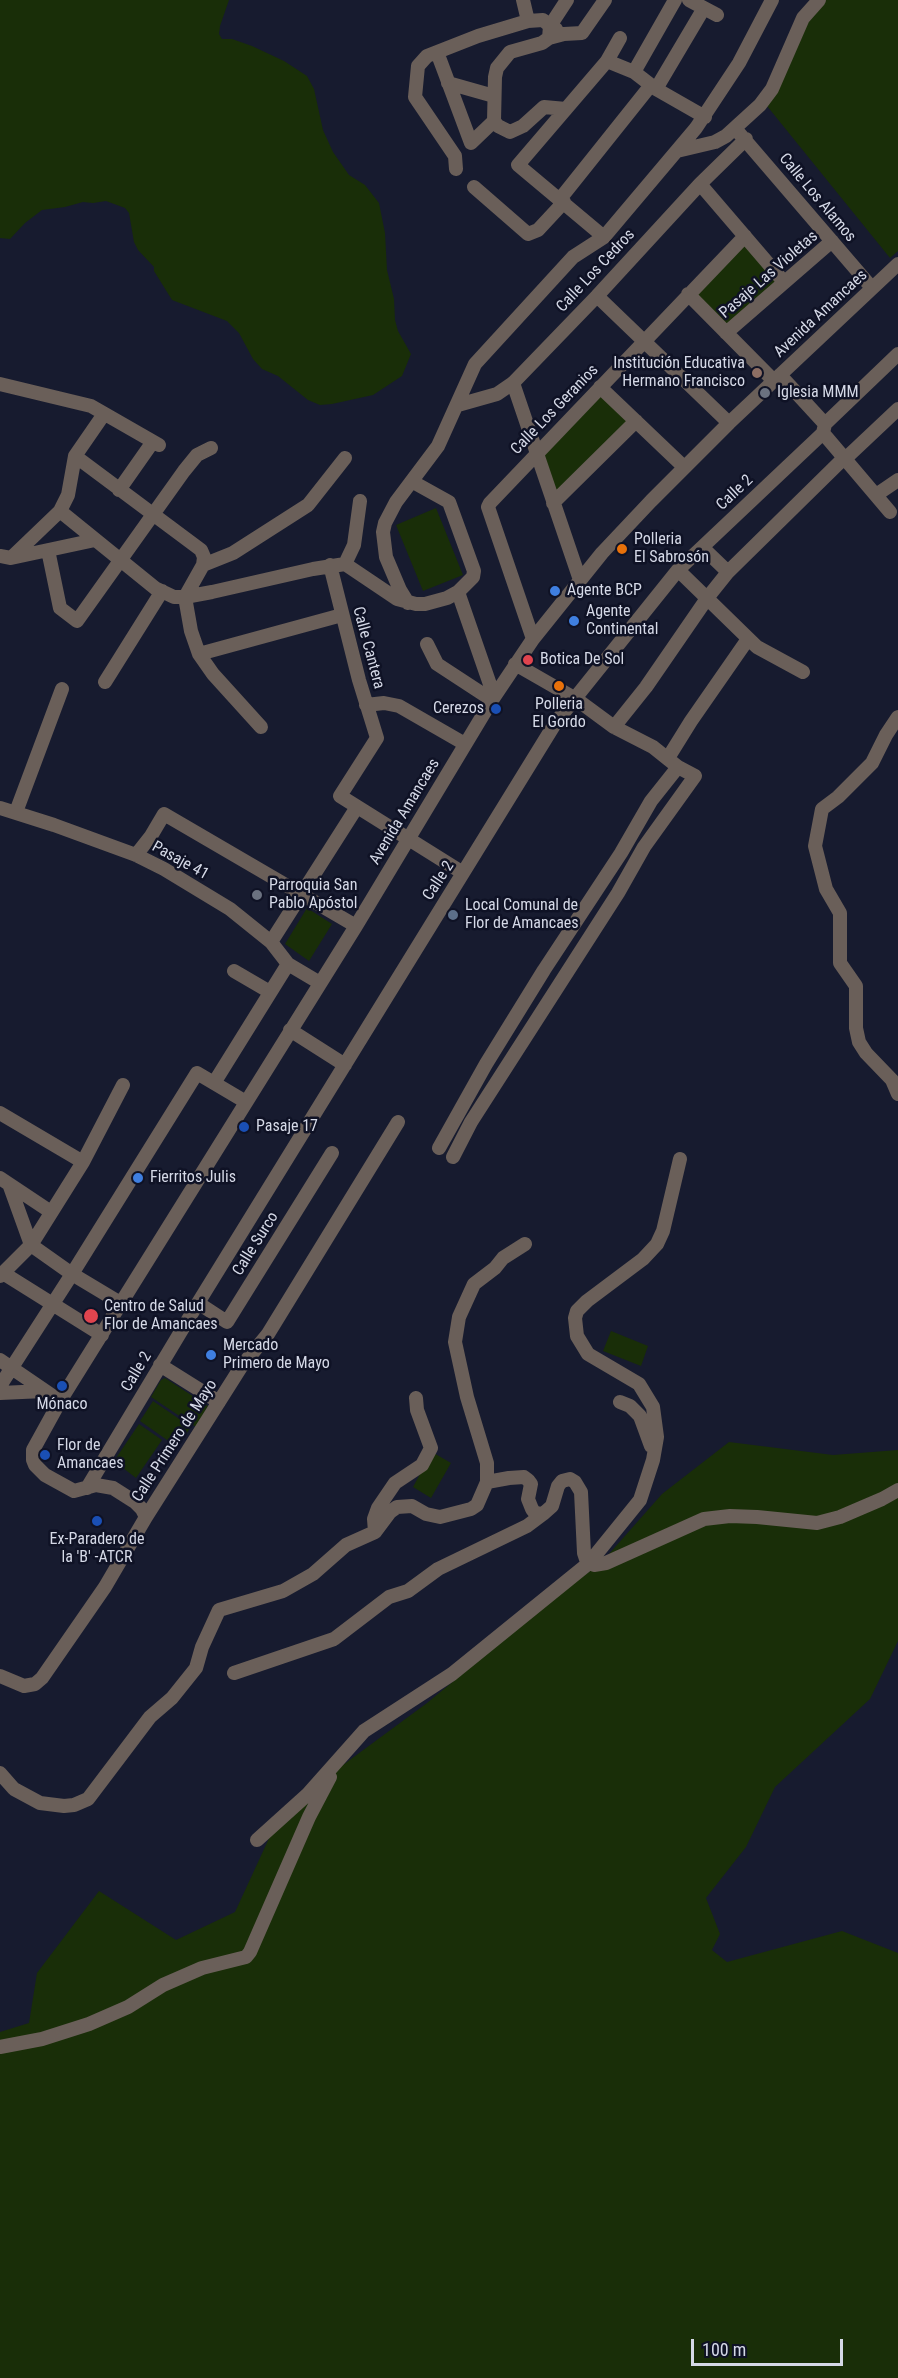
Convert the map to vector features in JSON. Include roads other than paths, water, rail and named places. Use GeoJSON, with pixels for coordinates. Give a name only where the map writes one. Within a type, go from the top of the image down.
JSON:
{"type":"FeatureCollection","features":[{"type":"Feature","properties":{"kind":"street"},"geometry":{"type":"LineString","coordinates":[[523,0],[528,21]]}},
{"type":"Feature","properties":{"kind":"street"},"geometry":{"type":"LineString","coordinates":[[566,109],[544,107],[537,111],[524,126],[510,132],[498,126],[494,121],[497,68],[505,56],[542,43],[567,0]]}},
{"type":"Feature","properties":{"kind":"street"},"geometry":{"type":"LineString","coordinates":[[550,32],[578,34],[585,30],[605,0]]}},
{"type":"Feature","properties":{"kind":"street"},"geometry":{"type":"LineString","coordinates":[[634,72],[675,0]]}},
{"type":"Feature","properties":{"kind":"street"},"geometry":{"type":"LineString","coordinates":[[688,0],[717,15]]}},
{"type":"Feature","properties":{"kind":"street"},"geometry":{"type":"LineString","coordinates":[[408,603],[386,556],[383,532],[385,522],[396,502],[438,446],[475,364],[573,256],[604,237],[700,123],[739,63],[772,0]]}},
{"type":"Feature","properties":{"kind":"street"},"geometry":{"type":"LineString","coordinates":[[675,151],[741,134],[772,89],[803,18],[819,0]]}},
{"type":"Feature","properties":{"kind":"street"},"geometry":{"type":"LineString","coordinates":[[474,187],[528,234],[538,230],[653,87],[704,8]]}},
{"type":"Feature","properties":{"kind":"street"},"geometry":{"type":"LineString","coordinates":[[456,169],[454,156],[415,97],[418,66],[423,59],[437,51],[528,21],[543,20],[550,32]]}},
{"type":"Feature","properties":{"kind":"street"},"geometry":{"type":"LineString","coordinates":[[604,237],[518,165],[607,60],[620,38]]}},
{"type":"Feature","properties":{"kind":"street"},"geometry":{"type":"LineString","coordinates":[[437,51],[471,142],[494,121]]}},
{"type":"Feature","properties":{"kind":"street"},"geometry":{"type":"LineString","coordinates":[[607,60],[634,72],[700,123],[702,138],[715,142]]}},
{"type":"Feature","properties":{"kind":"street"},"geometry":{"type":"LineString","coordinates":[[448,83],[494,96]]}},
{"type":"Feature","properties":{"kind":"street","name":"Calle Los Cedros"},"geometry":{"type":"LineString","coordinates":[[458,405],[497,394],[513,382],[597,296],[700,184],[741,134]]}},
{"type":"Feature","properties":{"kind":"street","name":"Calle Los Alamos"},"geometry":{"type":"LineString","coordinates":[[741,134],[872,288]]}},
{"type":"Feature","properties":{"kind":"street"},"geometry":{"type":"LineString","coordinates":[[700,184],[784,282]]}},
{"type":"Feature","properties":{"kind":"street","name":"Calle Los Geranios"},"geometry":{"type":"LineString","coordinates":[[533,639],[488,507],[495,496],[745,236]]}},
{"type":"Feature","properties":{"kind":"street","name":"Pasaje Las Violetas"},"geometry":{"type":"LineString","coordinates":[[726,333],[832,241]]}},
{"type":"Feature","properties":{"kind":"street","name":"Avenida Amancaes"},"geometry":{"type":"LineString","coordinates":[[87,1488],[74,1491],[45,1475],[33,1460],[33,1450],[60,1401],[356,926],[515,664],[602,553],[684,467],[898,264]]}},
{"type":"Feature","properties":{"kind":"street"},"geometry":{"type":"LineString","coordinates":[[688,294],[726,333],[777,378],[824,428],[845,458],[890,512]]}},
{"type":"Feature","properties":{"kind":"street"},"geometry":{"type":"LineString","coordinates":[[597,296],[729,423]]}},
{"type":"Feature","properties":{"kind":"street","name":"Calle 2"},"geometry":{"type":"LineString","coordinates":[[87,1488],[160,1365],[556,722],[678,570],[703,548],[898,354]]}},
{"type":"Feature","properties":{"kind":"street"},"geometry":{"type":"LineString","coordinates":[[513,382],[580,580]]}},
{"type":"Feature","properties":{"kind":"street"},"geometry":{"type":"LineString","coordinates":[[0,384],[91,406],[155,444],[119,490]]}},
{"type":"Feature","properties":{"kind":"street"},"geometry":{"type":"LineString","coordinates":[[600,387],[684,467]]}},
{"type":"Feature","properties":{"kind":"street"},"geometry":{"type":"LineString","coordinates":[[614,726],[646,687],[728,572],[898,409]]}},
{"type":"Feature","properties":{"kind":"street"},"geometry":{"type":"LineString","coordinates":[[6,557],[60,511],[68,495],[75,456],[104,414]]}},
{"type":"Feature","properties":{"kind":"street"},"geometry":{"type":"LineString","coordinates":[[553,503],[636,421]]}},
{"type":"Feature","properties":{"kind":"street"},"geometry":{"type":"LineString","coordinates":[[48,550],[60,608],[77,621],[197,455],[211,448]]}},
{"type":"Feature","properties":{"kind":"street"},"geometry":{"type":"LineString","coordinates":[[75,456],[201,550],[204,557],[203,565],[185,597],[191,631],[199,654],[213,674],[261,728]]}},
{"type":"Feature","properties":{"kind":"street"},"geometry":{"type":"LineString","coordinates":[[203,565],[233,552],[308,506],[345,458]]}},
{"type":"Feature","properties":{"kind":"street"},"geometry":{"type":"LineString","coordinates":[[876,495],[898,480]]}},
{"type":"Feature","properties":{"kind":"street"},"geometry":{"type":"LineString","coordinates":[[60,511],[122,561],[162,591],[174,597],[185,597],[330,565],[345,564],[354,568],[385,592],[408,603],[425,604],[447,598],[458,592],[473,577],[474,571],[452,508],[444,498],[413,482]]}},
{"type":"Feature","properties":{"kind":"street"},"geometry":{"type":"LineString","coordinates":[[345,564],[354,545],[360,501]]}},
{"type":"Feature","properties":{"kind":"street"},"geometry":{"type":"LineString","coordinates":[[6,557],[95,540]]}},
{"type":"Feature","properties":{"kind":"street"},"geometry":{"type":"LineString","coordinates":[[703,548],[728,572]]}},
{"type":"Feature","properties":{"kind":"street","name":"Calle Cantera"},"geometry":{"type":"LineString","coordinates":[[330,565],[366,705],[377,738],[340,796],[357,807]]}},
{"type":"Feature","properties":{"kind":"street"},"geometry":{"type":"LineString","coordinates":[[678,570],[708,597],[748,639],[803,672]]}},
{"type":"Feature","properties":{"kind":"street"},"geometry":{"type":"LineString","coordinates":[[105,682],[162,591]]}},
{"type":"Feature","properties":{"kind":"street"},"geometry":{"type":"LineString","coordinates":[[458,592],[493,698]]}},
{"type":"Feature","properties":{"kind":"street"},"geometry":{"type":"LineString","coordinates":[[199,654],[342,615]]}},
{"type":"Feature","properties":{"kind":"street"},"geometry":{"type":"LineString","coordinates":[[439,1149],[486,1064],[544,970],[621,853],[673,763],[691,721],[748,639]]}},
{"type":"Feature","properties":{"kind":"street"},"geometry":{"type":"LineString","coordinates":[[427,644],[437,664],[493,698]]}},
{"type":"Feature","properties":{"kind":"street"},"geometry":{"type":"LineString","coordinates":[[453,1156],[471,1122],[618,893],[644,847],[695,776],[673,763],[653,747],[614,726],[576,699],[515,664]]}},
{"type":"Feature","properties":{"kind":"street"},"geometry":{"type":"LineString","coordinates":[[16,812],[62,690]]}},
{"type":"Feature","properties":{"kind":"street"},"geometry":{"type":"LineString","coordinates":[[366,705],[384,703],[399,706],[465,744]]}},
{"type":"Feature","properties":{"kind":"street"},"geometry":{"type":"LineString","coordinates":[[898,717],[872,763],[838,798],[822,809],[815,846],[826,889],[840,913],[842,942],[839,956],[844,970],[856,986],[856,1028],[859,1042],[866,1053],[892,1080],[898,1094]]}},
{"type":"Feature","properties":{"kind":"street"},"geometry":{"type":"LineString","coordinates":[[271,942],[357,807],[463,873]]}},
{"type":"Feature","properties":{"kind":"street","name":"Pasaje 41"},"geometry":{"type":"LineString","coordinates":[[0,808],[136,855],[164,869],[230,909],[271,942],[288,964],[320,983]]}},
{"type":"Feature","properties":{"kind":"street"},"geometry":{"type":"LineString","coordinates":[[136,855],[152,836],[164,814],[356,926]]}},
{"type":"Feature","properties":{"kind":"street"},"geometry":{"type":"LineString","coordinates":[[214,1083],[288,964]]}},
{"type":"Feature","properties":{"kind":"street"},"geometry":{"type":"LineString","coordinates":[[234,971],[270,992]]}},
{"type":"Feature","properties":{"kind":"street"},"geometry":{"type":"LineString","coordinates":[[290,1030],[345,1065]]}},
{"type":"Feature","properties":{"kind":"street"},"geometry":{"type":"LineString","coordinates":[[0,1386],[5,1364],[52,1304],[72,1274],[197,1073],[246,1102]]}},
{"type":"Feature","properties":{"kind":"street"},"geometry":{"type":"LineString","coordinates":[[102,1335],[1,1275],[31,1245],[83,1162],[123,1085]]}},
{"type":"Feature","properties":{"kind":"street"},"geometry":{"type":"LineString","coordinates":[[0,1113],[83,1162]]}},
{"type":"Feature","properties":{"kind":"street","name":"Calle Primero de Mayo"},"geometry":{"type":"LineString","coordinates":[[0,1676],[24,1686],[35,1684],[42,1678],[105,1587],[146,1517],[219,1402],[267,1334],[398,1122]]}},
{"type":"Feature","properties":{"kind":"street","name":"Calle Surco"},"geometry":{"type":"LineString","coordinates":[[198,1303],[227,1322],[332,1153]]}},
{"type":"Feature","properties":{"kind":"street"},"geometry":{"type":"LineString","coordinates":[[257,1840],[300,1802],[364,1731],[452,1674],[589,1563],[640,1500],[653,1460],[657,1422],[648,1394],[631,1378],[588,1354],[577,1336],[574,1318],[577,1311],[587,1301],[643,1259],[657,1244],[663,1232],[680,1159]]}},
{"type":"Feature","properties":{"kind":"street"},"geometry":{"type":"LineString","coordinates":[[4,1181],[31,1245],[72,1274],[122,1304]]}},
{"type":"Feature","properties":{"kind":"street"},"geometry":{"type":"LineString","coordinates":[[4,1181],[51,1212]]}},
{"type":"Feature","properties":{"kind":"street"},"geometry":{"type":"LineString","coordinates":[[0,1773],[14,1789],[39,1803],[64,1806],[74,1805],[88,1799],[150,1717],[172,1698],[196,1668],[202,1647],[219,1610],[284,1591],[313,1574],[346,1545],[375,1532],[390,1512],[405,1505],[440,1517],[471,1509],[477,1505],[487,1482],[487,1463],[467,1397],[455,1342],[459,1317],[474,1284],[495,1268],[503,1258],[525,1244]]}},
{"type":"Feature","properties":{"kind":"street"},"geometry":{"type":"LineString","coordinates":[[5,1364],[60,1401]]}},
{"type":"Feature","properties":{"kind":"street"},"geometry":{"type":"LineString","coordinates":[[160,1365],[219,1402]]}},
{"type":"Feature","properties":{"kind":"street"},"geometry":{"type":"LineString","coordinates":[[0,1392],[44,1391]]}},
{"type":"Feature","properties":{"kind":"street"},"geometry":{"type":"LineString","coordinates":[[375,1532],[374,1519],[378,1508],[395,1483],[422,1465],[431,1449],[417,1410],[416,1398]]}},
{"type":"Feature","properties":{"kind":"street"},"geometry":{"type":"LineString","coordinates":[[620,1402],[630,1406],[640,1416],[651,1441],[653,1460]]}},
{"type":"Feature","properties":{"kind":"street"},"geometry":{"type":"LineString","coordinates":[[487,1482],[524,1477],[531,1484],[528,1499],[532,1509],[535,1513],[543,1514]]}},
{"type":"Feature","properties":{"kind":"street"},"geometry":{"type":"LineString","coordinates":[[234,1673],[334,1639],[389,1597],[408,1591],[438,1569],[526,1526],[552,1506],[562,1481],[570,1479],[575,1482],[581,1492],[584,1553],[589,1563],[594,1565],[606,1563],[704,1519],[730,1516],[817,1523],[840,1517],[898,1490]]}},
{"type":"Feature","properties":{"kind":"street"},"geometry":{"type":"LineString","coordinates":[[87,1488],[96,1485],[113,1488],[135,1502],[146,1517]]}},
{"type":"Feature","properties":{"kind":"street"},"geometry":{"type":"LineString","coordinates":[[0,2047],[42,2039],[89,2024],[128,2007],[163,1985],[202,1968],[246,1957],[309,1817],[343,1754]]}},
{"type":"Feature","properties":{"kind":"place","name":"Institución Educativa Hermano Francisco"},"geometry":{"type":"Point","coordinates":[757,373]}},
{"type":"Feature","properties":{"kind":"place","name":"Iglesia MMM"},"geometry":{"type":"Point","coordinates":[765,393]}},
{"type":"Feature","properties":{"kind":"place","name":"Polleria El Sabrosón"},"geometry":{"type":"Point","coordinates":[622,549]}},
{"type":"Feature","properties":{"kind":"place","name":"Agente BCP"},"geometry":{"type":"Point","coordinates":[555,591]}},
{"type":"Feature","properties":{"kind":"place","name":"Agente Continental"},"geometry":{"type":"Point","coordinates":[574,621]}},
{"type":"Feature","properties":{"kind":"place","name":"Botica De Sol"},"geometry":{"type":"Point","coordinates":[528,660]}},
{"type":"Feature","properties":{"kind":"place","name":"Polleria El Gordo"},"geometry":{"type":"Point","coordinates":[559,686]}},
{"type":"Feature","properties":{"kind":"place","name":"Cerezos"},"geometry":{"type":"Point","coordinates":[496,709]}},
{"type":"Feature","properties":{"kind":"place","name":"Parroquia San Pablo Apóstol"},"geometry":{"type":"Point","coordinates":[257,895]}},
{"type":"Feature","properties":{"kind":"place","name":"Local Comunal de Flor de Amancaes"},"geometry":{"type":"Point","coordinates":[453,915]}},
{"type":"Feature","properties":{"kind":"place","name":"Pasaje 17"},"geometry":{"type":"Point","coordinates":[244,1127]}},
{"type":"Feature","properties":{"kind":"place","name":"Fierritos Julis"},"geometry":{"type":"Point","coordinates":[138,1178]}},
{"type":"Feature","properties":{"kind":"place","name":"Centro de Salud Flor de Amancaes"},"geometry":{"type":"Point","coordinates":[91,1316]}},
{"type":"Feature","properties":{"kind":"place","name":"Mercado Primero de Mayo"},"geometry":{"type":"Point","coordinates":[211,1355]}},
{"type":"Feature","properties":{"kind":"place","name":"Mónaco"},"geometry":{"type":"Point","coordinates":[62,1386]}},
{"type":"Feature","properties":{"kind":"place","name":"Flor de Amancaes"},"geometry":{"type":"Point","coordinates":[45,1455]}},
{"type":"Feature","properties":{"kind":"place","name":"Ex-Paradero de la 'B' -ATCR"},"geometry":{"type":"Point","coordinates":[97,1521]}}]}
